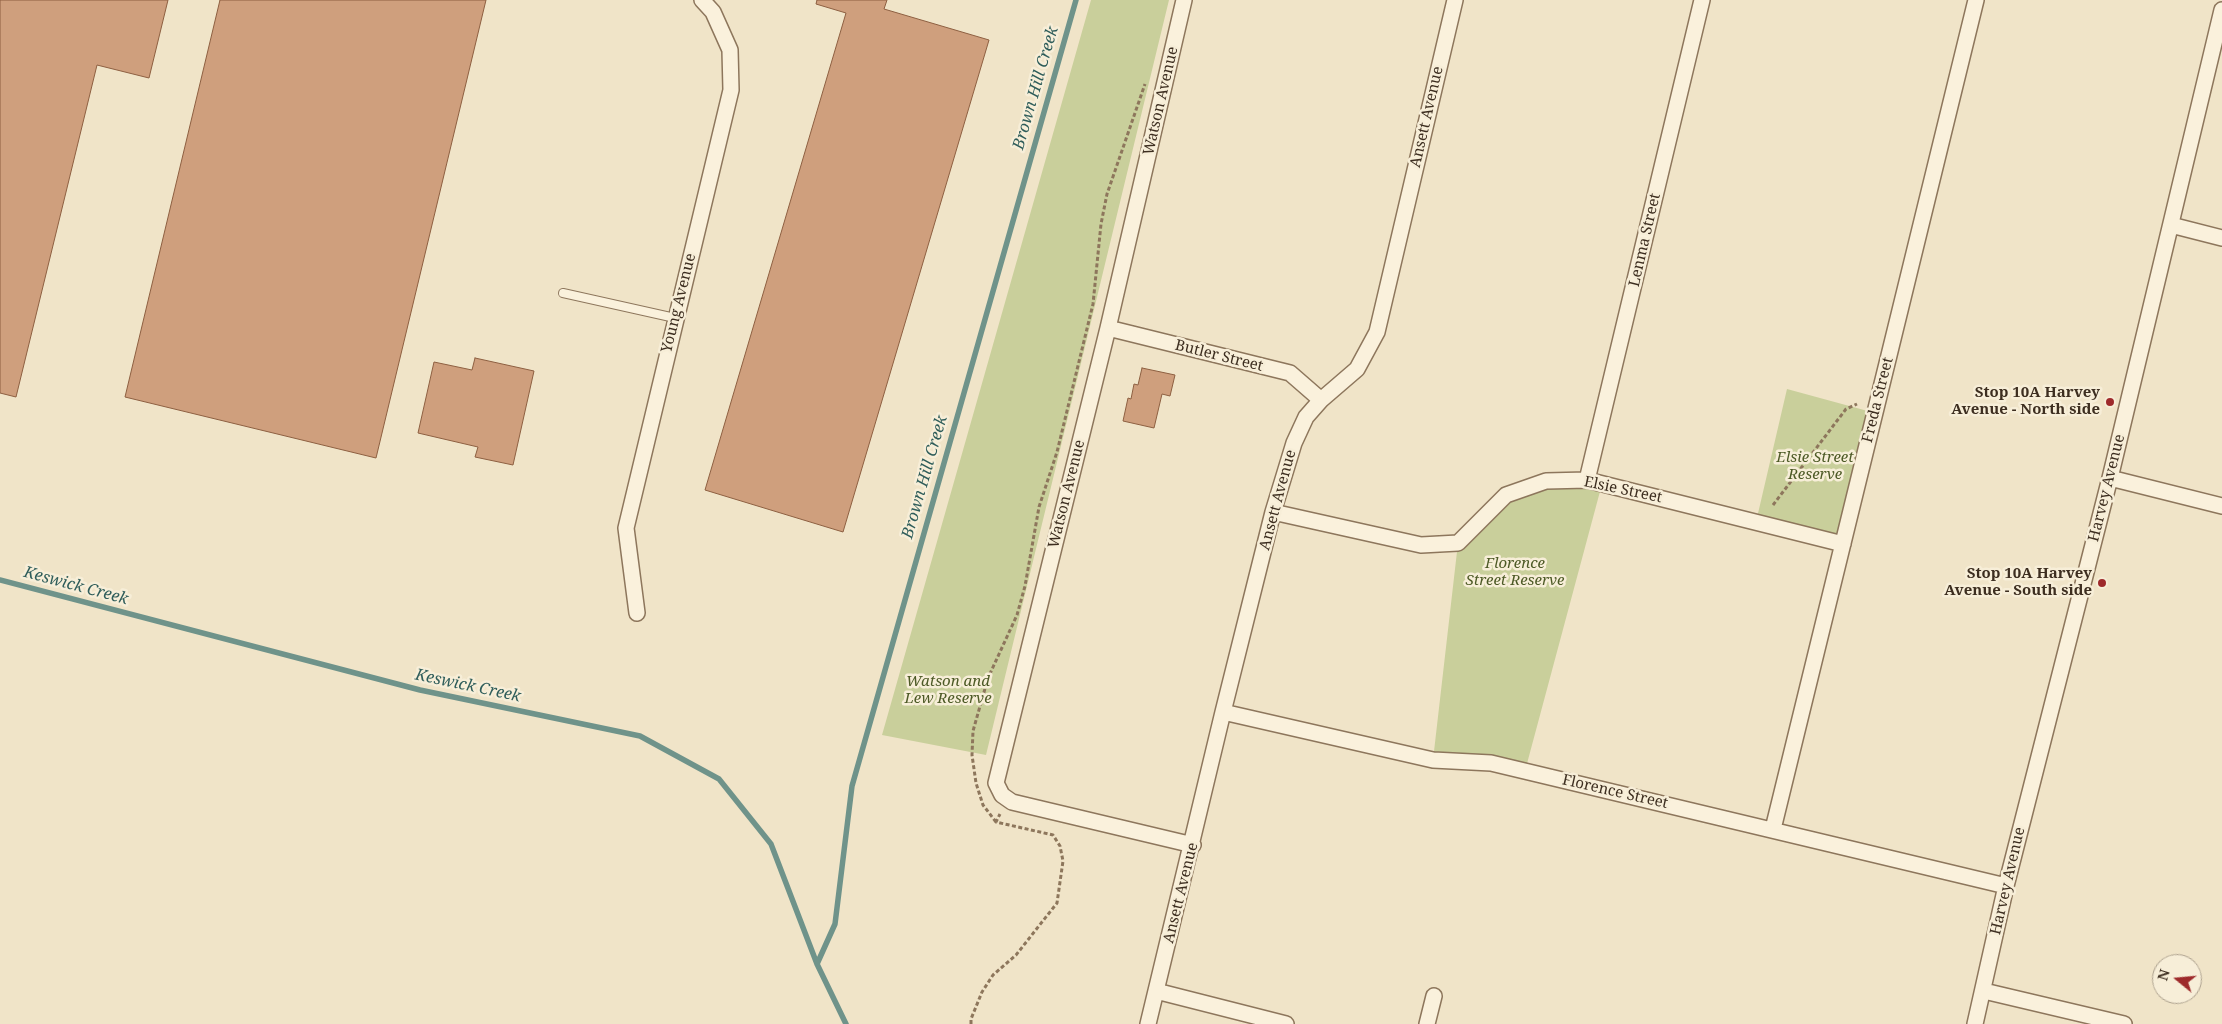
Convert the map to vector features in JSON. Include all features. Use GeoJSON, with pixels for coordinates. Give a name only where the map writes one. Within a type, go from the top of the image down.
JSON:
{"type":"FeatureCollection","features":[{"type":"Feature","properties":{"kind":"street","name":"Young Avenue"},"geometry":{"type":"LineString","coordinates":[[637,613],[626,528],[731,90],[730,50],[713,12],[702,0]]}},
{"type":"Feature","properties":{"kind":"street","name":"Watson Avenue"},"geometry":{"type":"LineString","coordinates":[[1012,802],[1002,794],[996,783],[999,768],[1108,328],[1184,0]]}},
{"type":"Feature","properties":{"kind":"street","name":"Ansett Avenue"},"geometry":{"type":"LineString","coordinates":[[1148,1024],[1273,512],[1294,443],[1306,417],[1321,400],[1357,369],[1377,332],[1455,0]]}},
{"type":"Feature","properties":{"kind":"street","name":"Lenma Street"},"geometry":{"type":"LineString","coordinates":[[1587,480],[1702,0]]}},
{"type":"Feature","properties":{"kind":"street","name":"Freda Street"},"geometry":{"type":"LineString","coordinates":[[1773,829],[1976,0]]}},
{"type":"Feature","properties":{"kind":"street","name":"Harvey Avenue"},"geometry":{"type":"LineString","coordinates":[[1975,1024],[1984,991],[2006,886],[2110,478],[2222,10]]}},
{"type":"Feature","properties":{"kind":"street"},"geometry":{"type":"LineString","coordinates":[[2171,225],[2222,238]]}},
{"type":"Feature","properties":{"kind":"street","name":"Butler Street"},"geometry":{"type":"LineString","coordinates":[[1108,328],[1290,373],[1321,400]]}},
{"type":"Feature","properties":{"kind":"street"},"geometry":{"type":"LineString","coordinates":[[2110,478],[2222,506]]}},
{"type":"Feature","properties":{"kind":"street","name":"Elsie Street"},"geometry":{"type":"LineString","coordinates":[[1273,512],[1420,545],[1458,543],[1506,495],[1546,481],[1587,480],[1843,544]]}},
{"type":"Feature","properties":{"kind":"street","name":"Florence Street"},"geometry":{"type":"LineString","coordinates":[[1223,712],[1433,760],[1491,763],[2006,886]]}},
{"type":"Feature","properties":{"kind":"street"},"geometry":{"type":"LineString","coordinates":[[1012,802],[1193,845]]}},
{"type":"Feature","properties":{"kind":"street"},"geometry":{"type":"LineString","coordinates":[[1156,991],[1286,1024]]}},
{"type":"Feature","properties":{"kind":"street"},"geometry":{"type":"LineString","coordinates":[[1984,991],[2124,1024]]}},
{"type":"Feature","properties":{"kind":"street"},"geometry":{"type":"LineString","coordinates":[[1427,1024],[1434,996]]}},
{"type":"Feature","properties":{"kind":"lane"},"geometry":{"type":"LineString","coordinates":[[563,293],[675,318]]}},
{"type":"Feature","properties":{"kind":"path"},"geometry":{"type":"LineString","coordinates":[[971,1024],[971,1019],[982,992],[993,975],[1016,955],[1057,903],[1063,861],[1060,846],[1053,835],[996,822],[983,805],[976,783],[972,755],[973,731],[988,678],[1017,616],[1025,586],[1039,507],[1057,452],[1093,304],[1101,224],[1107,194],[1146,82]]}},
{"type":"Feature","properties":{"kind":"path"},"geometry":{"type":"LineString","coordinates":[[1773,505],[1846,409],[1857,404]]}},
{"type":"Feature","properties":{"kind":"path"},"geometry":{"type":"LineString","coordinates":[[996,822],[1002,811],[1012,802]]}},
{"type":"Feature","properties":{"kind":"green space","name":"Watson and Lew Reserve"},"geometry":{"type":"Polygon","coordinates":[[[1091,0],[1169,0],[986,755],[882,735],[1091,0]]]}},
{"type":"Feature","properties":{"kind":"green space","name":"Elsie Street Reserve"},"geometry":{"type":"Polygon","coordinates":[[[1787,389],[1875,413],[1843,544],[1756,522],[1787,389]]]}},
{"type":"Feature","properties":{"kind":"green space","name":"Florence Street Reserve"},"geometry":{"type":"Polygon","coordinates":[[[1546,481],[1602,484],[1525,771],[1433,760],[1458,543],[1506,495],[1546,481]]]}},
{"type":"Feature","properties":{"kind":"building"},"geometry":{"type":"Polygon","coordinates":[[[0,0],[168,0],[149,78],[97,65],[16,397],[0,393],[0,0]]]}},
{"type":"Feature","properties":{"kind":"building"},"geometry":{"type":"Polygon","coordinates":[[[220,0],[486,0],[376,458],[125,397],[220,0]]]}},
{"type":"Feature","properties":{"kind":"building"},"geometry":{"type":"Polygon","coordinates":[[[817,0],[887,0],[884,9],[989,40],[843,532],[705,490],[846,13],[816,4],[817,0]]]}},
{"type":"Feature","properties":{"kind":"building"},"geometry":{"type":"Polygon","coordinates":[[[475,358],[534,371],[513,465],[475,457],[478,447],[418,433],[434,362],[472,370],[475,358]]]}},
{"type":"Feature","properties":{"kind":"building"},"geometry":{"type":"Polygon","coordinates":[[[1142,368],[1175,375],[1170,396],[1162,394],[1154,428],[1123,421],[1128,398],[1131,399],[1134,384],[1138,385],[1142,368]]]}},
{"type":"Feature","properties":{"kind":"waterway","name":"Brown Hill Creek"},"geometry":{"type":"LineString","coordinates":[[817,964],[835,924],[852,786],[1076,0]]}},
{"type":"Feature","properties":{"kind":"waterway","name":"Keswick Creek"},"geometry":{"type":"LineString","coordinates":[[0,580],[420,690],[640,736],[719,779],[771,844],[817,964],[846,1024]]}},
{"type":"Feature","properties":{"kind":"place","name":"Stop 10A Harvey Avenue - North side"},"geometry":{"type":"Point","coordinates":[2110,402]}},
{"type":"Feature","properties":{"kind":"place","name":"Stop 10A Harvey Avenue - South side"},"geometry":{"type":"Point","coordinates":[2102,583]}}]}
